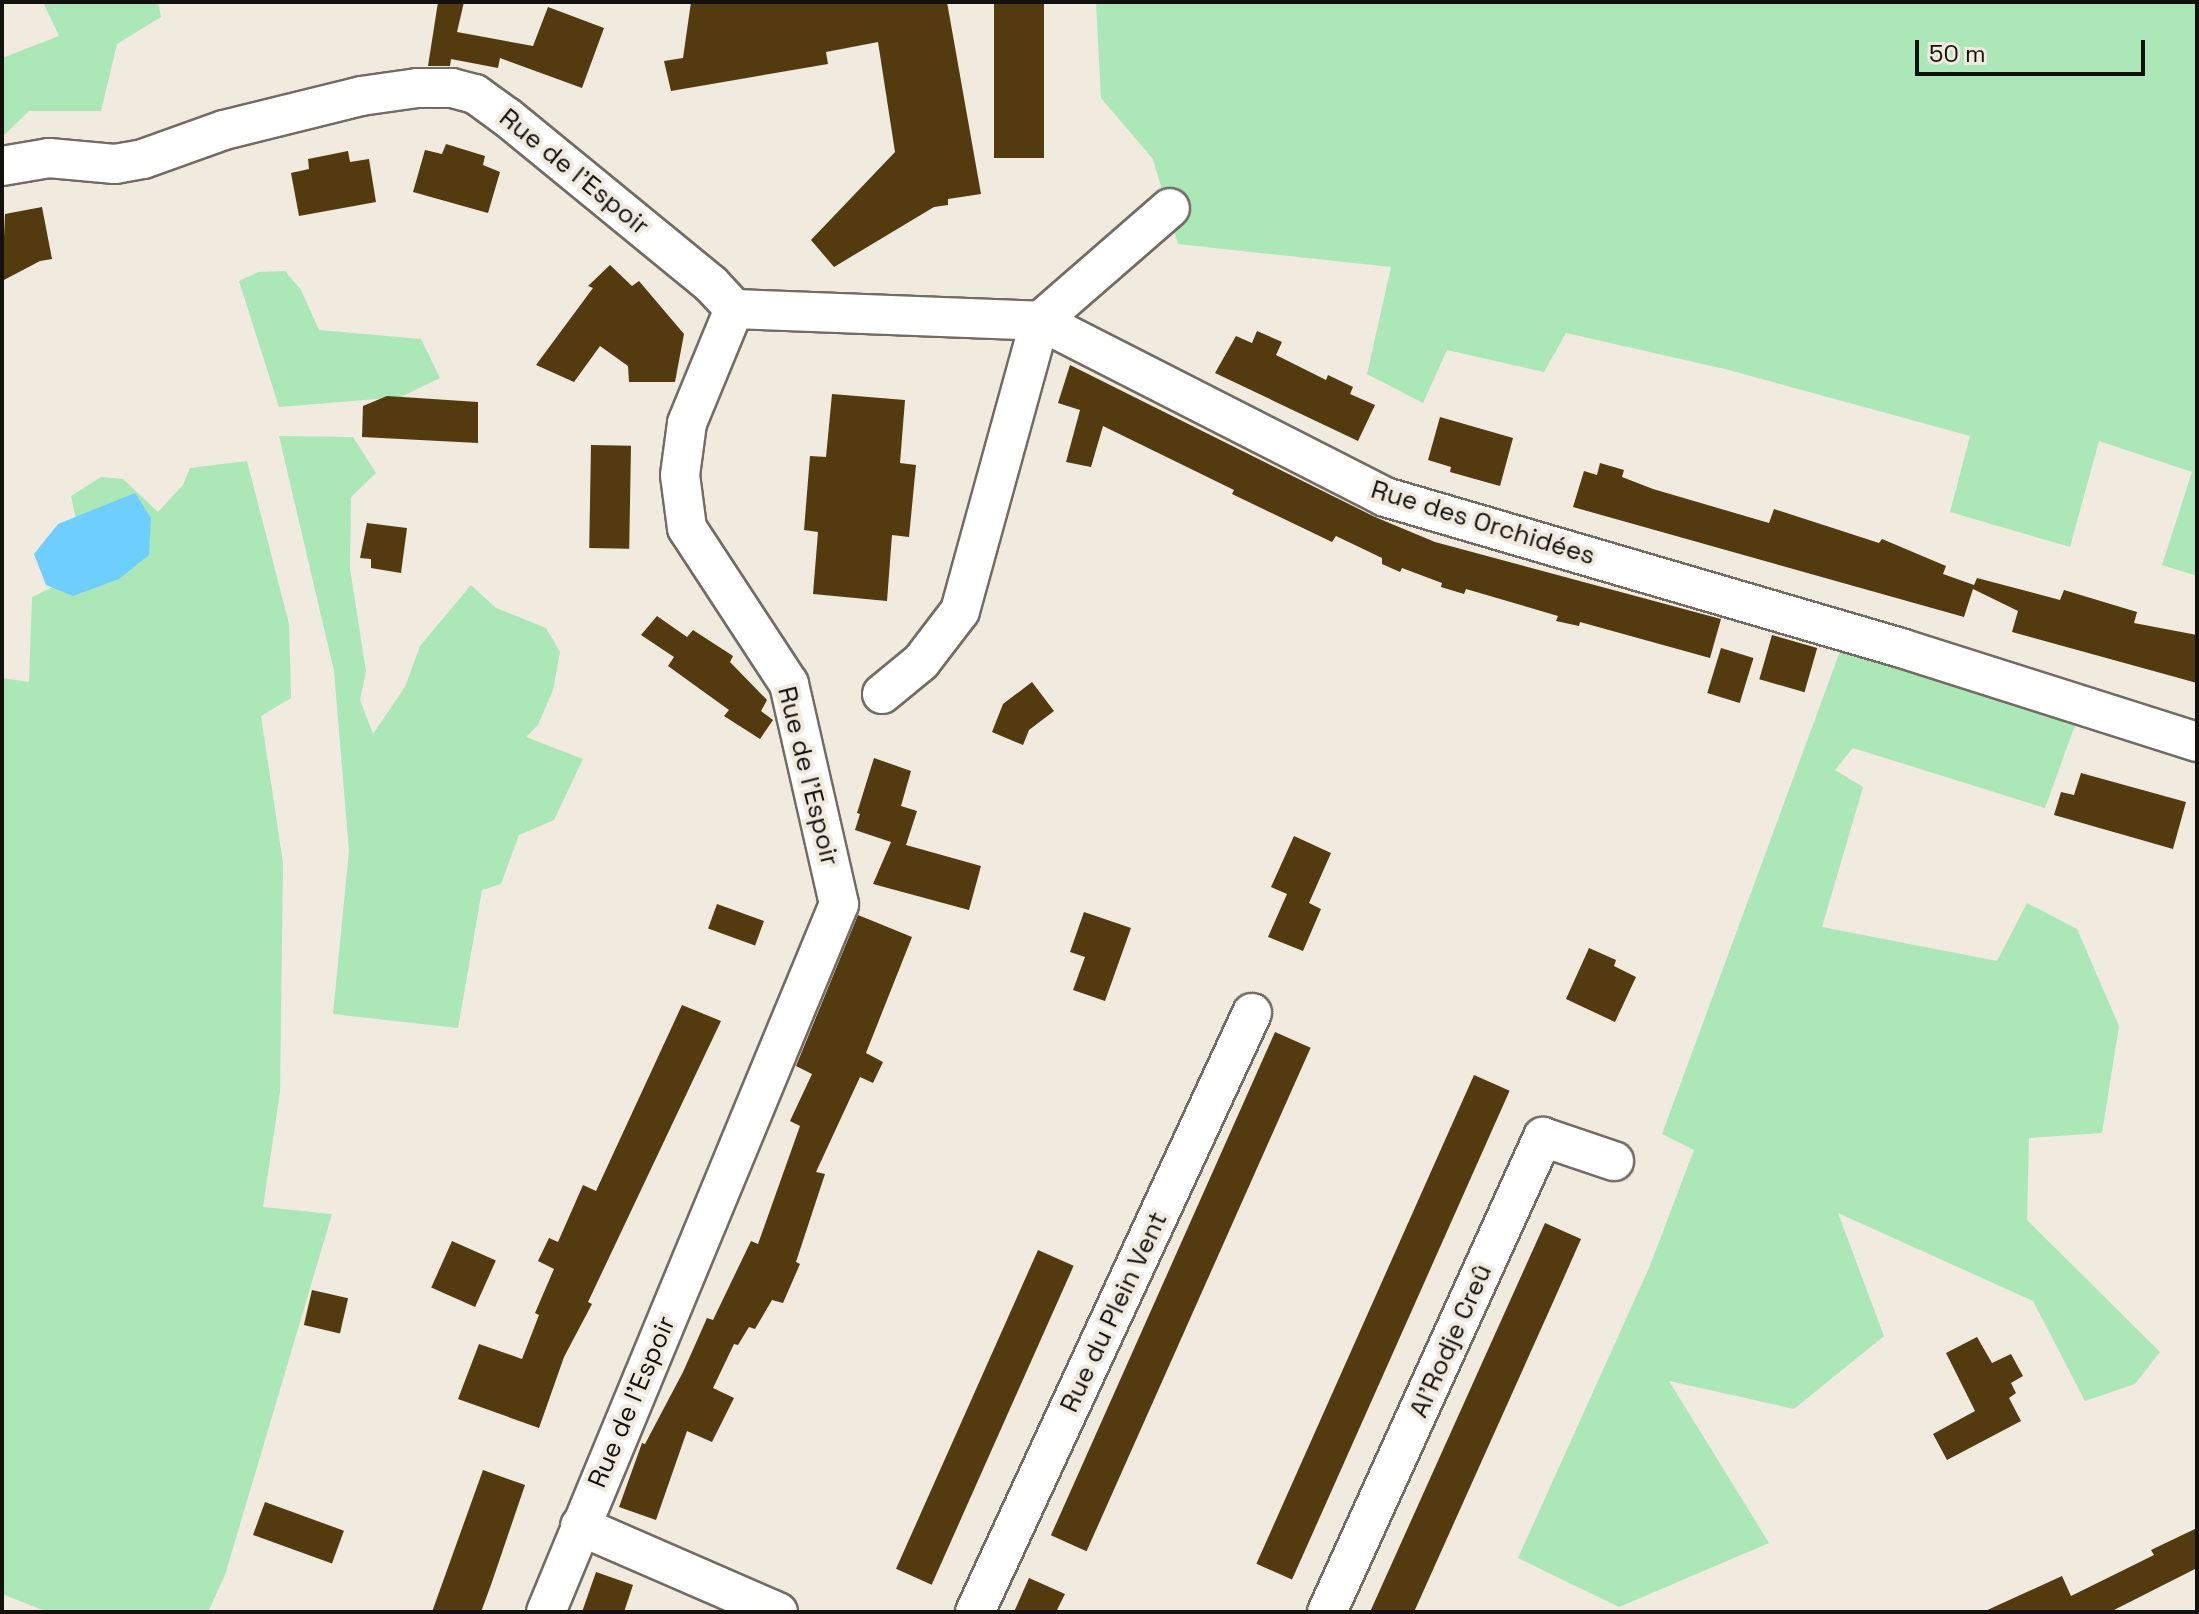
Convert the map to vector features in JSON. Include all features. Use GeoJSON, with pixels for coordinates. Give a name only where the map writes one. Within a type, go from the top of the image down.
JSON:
{"type":"FeatureCollection","features":[{"type":"Feature","properties":{"kind":"street","name":"Rue de l'Espoir"},"geometry":{"type":"LineString","coordinates":[[2,166],[49,158],[115,164],[143,159],[224,130],[361,96],[417,88],[452,88],[475,94],[507,117],[711,284],[734,309],[687,423],[680,475],[687,528],[789,684],[839,904],[546,1612]]}},
{"type":"Feature","properties":{"kind":"street"},"geometry":{"type":"LineString","coordinates":[[882,694],[921,662],[960,611],[1040,321],[1170,208]]}},
{"type":"Feature","properties":{"kind":"street","name":"Rue des Orchidées"},"geometry":{"type":"LineString","coordinates":[[734,309],[1040,321],[1385,497],[1901,648],[2197,742]]}},
{"type":"Feature","properties":{"kind":"street","name":"Rue du Plein Vent"},"geometry":{"type":"LineString","coordinates":[[975,1612],[1252,1013]]}},
{"type":"Feature","properties":{"kind":"street","name":"Al'Rodje Creû"},"geometry":{"type":"LineString","coordinates":[[1327,1612],[1543,1137],[1614,1161]]}},
{"type":"Feature","properties":{"kind":"street"},"geometry":{"type":"LineString","coordinates":[[580,1526],[778,1612]]}},
{"type":"Feature","properties":{"kind":"green space"},"geometry":{"type":"Polygon","coordinates":[[[43,2],[158,2],[161,17],[117,44],[101,111],[29,111],[2,137],[2,58],[59,36],[43,2]]]}},
{"type":"Feature","properties":{"kind":"green space"},"geometry":{"type":"Polygon","coordinates":[[[1096,2],[2197,2],[2197,576],[2162,565],[2192,472],[2099,441],[2070,547],[1950,512],[1970,436],[1725,369],[1566,333],[1544,372],[1447,350],[1423,403],[1367,374],[1391,267],[1178,244],[1153,159],[1101,98],[1096,2]]]}},
{"type":"Feature","properties":{"kind":"green space"},"geometry":{"type":"Polygon","coordinates":[[[285,271],[301,290],[319,330],[421,339],[440,378],[401,397],[279,407],[239,281],[258,272],[285,271]]]}},
{"type":"Feature","properties":{"kind":"green space"},"geometry":{"type":"Polygon","coordinates":[[[279,436],[353,437],[376,473],[351,497],[350,569],[366,671],[360,700],[373,734],[405,687],[420,646],[471,585],[496,608],[546,628],[560,652],[553,690],[538,725],[526,737],[583,759],[554,820],[519,835],[501,884],[482,890],[458,1028],[333,1014],[349,851],[334,671],[279,436]]]}},
{"type":"Feature","properties":{"kind":"green space"},"geometry":{"type":"Polygon","coordinates":[[[247,461],[289,624],[291,698],[261,716],[283,863],[280,1092],[263,1207],[332,1214],[225,1575],[208,1612],[48,1612],[2,1594],[2,678],[29,682],[32,597],[74,577],[83,552],[71,496],[101,477],[123,479],[158,512],[183,485],[190,468],[247,461]]]}},
{"type":"Feature","properties":{"kind":"green space"},"geometry":{"type":"Polygon","coordinates":[[[1842,646],[2078,717],[2045,808],[1853,748],[1835,770],[1863,787],[1822,927],[1997,961],[2027,903],[2077,929],[2119,1026],[2102,1133],[2029,1138],[2027,1220],[2160,1352],[2135,1384],[2085,1401],[2033,1301],[1838,1213],[1884,1336],[1794,1409],[1669,1381],[1769,1543],[1619,1607],[1518,1558],[1649,1268],[1694,1150],[1662,1134],[1842,646]]]}},
{"type":"Feature","properties":{"kind":"water"},"geometry":{"type":"Polygon","coordinates":[[[135,493],[151,518],[149,555],[119,579],[73,596],[46,585],[34,554],[58,524],[135,493]]]}},
{"type":"Feature","properties":{"kind":"building"},"geometry":{"type":"Polygon","coordinates":[[[438,2],[464,2],[457,32],[533,46],[548,7],[604,28],[582,88],[500,58],[498,68],[451,59],[450,66],[428,66],[438,2]]]}},
{"type":"Feature","properties":{"kind":"building"},"geometry":{"type":"Polygon","coordinates":[[[691,2],[947,2],[981,194],[948,199],[948,205],[934,207],[834,267],[811,240],[895,152],[878,42],[826,52],[828,64],[671,91],[664,61],[683,58],[691,2]]]}},
{"type":"Feature","properties":{"kind":"building"},"geometry":{"type":"Polygon","coordinates":[[[994,2],[1044,2],[1044,158],[994,158],[994,2]]]}},
{"type":"Feature","properties":{"kind":"building"},"geometry":{"type":"Polygon","coordinates":[[[446,144],[485,156],[483,165],[500,172],[488,213],[413,192],[425,150],[442,154],[446,144]]]}},
{"type":"Feature","properties":{"kind":"building"},"geometry":{"type":"Polygon","coordinates":[[[348,151],[350,162],[369,159],[376,202],[299,216],[291,173],[309,169],[308,159],[348,151]]]}},
{"type":"Feature","properties":{"kind":"building"},"geometry":{"type":"Polygon","coordinates":[[[42,207],[52,259],[40,261],[2,281],[5,214],[42,207]]]}},
{"type":"Feature","properties":{"kind":"building"},"geometry":{"type":"Polygon","coordinates":[[[610,265],[632,286],[639,281],[684,334],[675,382],[629,382],[628,366],[600,346],[574,382],[536,365],[593,288],[588,286],[610,265]]]}},
{"type":"Feature","properties":{"kind":"building"},"geometry":{"type":"Polygon","coordinates":[[[1257,331],[1282,342],[1276,355],[1326,380],[1328,375],[1353,387],[1350,394],[1375,405],[1358,441],[1215,373],[1236,336],[1252,343],[1257,331]]]}},
{"type":"Feature","properties":{"kind":"building"},"geometry":{"type":"Polygon","coordinates":[[[1070,365],[1375,517],[1435,542],[1721,619],[1710,658],[1580,622],[1579,626],[1556,621],[1558,616],[1466,589],[1464,594],[1441,587],[1442,583],[1402,568],[1400,572],[1382,564],[1382,558],[1336,536],[1332,542],[1103,426],[1091,467],[1066,462],[1080,410],[1058,403],[1070,365]]]}},
{"type":"Feature","properties":{"kind":"building"},"geometry":{"type":"Polygon","coordinates":[[[832,394],[905,400],[900,463],[916,465],[909,537],[892,535],[887,601],[813,594],[818,532],[804,530],[810,456],[826,457],[832,394]]]}},
{"type":"Feature","properties":{"kind":"building"},"geometry":{"type":"Polygon","coordinates":[[[387,396],[478,402],[478,443],[362,437],[363,406],[387,396]]]}},
{"type":"Feature","properties":{"kind":"building"},"geometry":{"type":"Polygon","coordinates":[[[1440,417],[1513,438],[1500,486],[1450,472],[1451,467],[1428,460],[1440,417]]]}},
{"type":"Feature","properties":{"kind":"building"},"geometry":{"type":"Polygon","coordinates":[[[591,445],[631,446],[629,549],[589,548],[591,445]]]}},
{"type":"Feature","properties":{"kind":"building"},"geometry":{"type":"Polygon","coordinates":[[[1600,463],[1624,470],[1622,477],[1653,489],[1769,523],[1774,509],[1879,543],[1882,539],[1946,566],[1943,574],[1974,585],[1977,578],[2060,600],[2064,590],[2137,612],[2134,623],[2197,635],[2197,683],[2012,632],[2018,611],[1973,589],[1964,617],[1573,507],[1584,471],[1597,475],[1600,463]]]}},
{"type":"Feature","properties":{"kind":"building"},"geometry":{"type":"Polygon","coordinates":[[[367,523],[407,528],[401,573],[371,568],[371,559],[360,558],[367,523]]]}},
{"type":"Feature","properties":{"kind":"building"},"geometry":{"type":"Polygon","coordinates":[[[657,616],[687,637],[693,630],[733,656],[730,662],[767,700],[761,711],[773,720],[760,739],[724,716],[729,710],[668,666],[674,657],[641,635],[657,616]]]}},
{"type":"Feature","properties":{"kind":"building"},"geometry":{"type":"Polygon","coordinates":[[[1772,635],[1817,648],[1804,692],[1759,679],[1772,635]]]}},
{"type":"Feature","properties":{"kind":"building"},"geometry":{"type":"Polygon","coordinates":[[[1721,648],[1754,658],[1740,703],[1707,693],[1721,648]]]}},
{"type":"Feature","properties":{"kind":"building"},"geometry":{"type":"Polygon","coordinates":[[[1032,682],[1054,711],[1029,730],[1023,745],[992,732],[1003,704],[1032,682]]]}},
{"type":"Feature","properties":{"kind":"building"},"geometry":{"type":"Polygon","coordinates":[[[874,758],[911,771],[901,806],[917,811],[906,845],[981,866],[969,910],[873,884],[891,842],[855,830],[860,814],[857,813],[874,758]]]}},
{"type":"Feature","properties":{"kind":"building"},"geometry":{"type":"Polygon","coordinates":[[[2081,773],[2186,802],[2173,849],[2054,815],[2061,792],[2074,795],[2081,773]]]}},
{"type":"Feature","properties":{"kind":"building"},"geometry":{"type":"Polygon","coordinates":[[[1294,836],[1331,853],[1309,903],[1321,909],[1303,951],[1268,937],[1287,894],[1271,887],[1294,836]]]}},
{"type":"Feature","properties":{"kind":"building"},"geometry":{"type":"Polygon","coordinates":[[[717,904],[764,921],[755,946],[708,928],[717,904]]]}},
{"type":"Feature","properties":{"kind":"building"},"geometry":{"type":"Polygon","coordinates":[[[1084,912],[1131,928],[1105,1001],[1073,990],[1085,957],[1070,952],[1084,912]]]}},
{"type":"Feature","properties":{"kind":"building"},"geometry":{"type":"Polygon","coordinates":[[[858,915],[912,937],[866,1053],[883,1062],[873,1083],[860,1077],[816,1172],[825,1174],[796,1262],[800,1264],[783,1303],[772,1300],[755,1329],[749,1327],[738,1345],[734,1344],[713,1388],[734,1398],[712,1442],[687,1431],[656,1520],[619,1507],[642,1443],[645,1444],[683,1372],[707,1318],[713,1320],[751,1241],[758,1244],[800,1126],[790,1121],[812,1074],[796,1066],[858,915]]]}},
{"type":"Feature","properties":{"kind":"building"},"geometry":{"type":"Polygon","coordinates":[[[1589,948],[1616,960],[1614,966],[1636,977],[1615,1022],[1566,999],[1589,948]]]}},
{"type":"Feature","properties":{"kind":"building"},"geometry":{"type":"Polygon","coordinates":[[[682,1005],[721,1021],[588,1302],[592,1304],[564,1357],[539,1428],[458,1399],[479,1344],[522,1359],[539,1315],[535,1313],[554,1269],[538,1261],[549,1238],[558,1242],[583,1185],[596,1191],[682,1005]]]}},
{"type":"Feature","properties":{"kind":"building"},"geometry":{"type":"Polygon","coordinates":[[[1275,1032],[1311,1048],[1087,1551],[1051,1535],[1275,1032]]]}},
{"type":"Feature","properties":{"kind":"building"},"geometry":{"type":"Polygon","coordinates":[[[1474,1075],[1510,1091],[1292,1580],[1256,1564],[1474,1075]]]}},
{"type":"Feature","properties":{"kind":"building"},"geometry":{"type":"Polygon","coordinates":[[[1545,1223],[1581,1239],[1414,1612],[1370,1612],[1545,1223]]]}},
{"type":"Feature","properties":{"kind":"building"},"geometry":{"type":"Polygon","coordinates":[[[452,1241],[496,1261],[475,1307],[431,1288],[452,1241]]]}},
{"type":"Feature","properties":{"kind":"building"},"geometry":{"type":"Polygon","coordinates":[[[1038,1250],[1074,1266],[932,1585],[896,1569],[1038,1250]]]}},
{"type":"Feature","properties":{"kind":"building"},"geometry":{"type":"Polygon","coordinates":[[[312,1290],[348,1298],[340,1333],[304,1325],[312,1290]]]}},
{"type":"Feature","properties":{"kind":"building"},"geometry":{"type":"Polygon","coordinates":[[[1977,1337],[1992,1363],[2011,1354],[2023,1376],[2011,1383],[2016,1393],[2009,1398],[2021,1421],[1947,1460],[1933,1434],[1975,1411],[1946,1353],[1977,1337]]]}},
{"type":"Feature","properties":{"kind":"building"},"geometry":{"type":"Polygon","coordinates":[[[483,1470],[525,1485],[492,1582],[481,1612],[432,1612],[483,1470]]]}},
{"type":"Feature","properties":{"kind":"building"},"geometry":{"type":"Polygon","coordinates":[[[265,1502],[344,1531],[332,1564],[253,1535],[265,1502]]]}},
{"type":"Feature","properties":{"kind":"building"},"geometry":{"type":"Polygon","coordinates":[[[2197,1528],[2197,1568],[2110,1612],[1983,1612],[2062,1576],[2071,1596],[2154,1555],[2151,1550],[2197,1528]]]}},
{"type":"Feature","properties":{"kind":"building"},"geometry":{"type":"Polygon","coordinates":[[[596,1572],[633,1585],[624,1612],[582,1612],[596,1572]]]}},
{"type":"Feature","properties":{"kind":"building"},"geometry":{"type":"Polygon","coordinates":[[[1029,1578],[1065,1594],[1056,1612],[1014,1612],[1029,1578]]]}}]}
